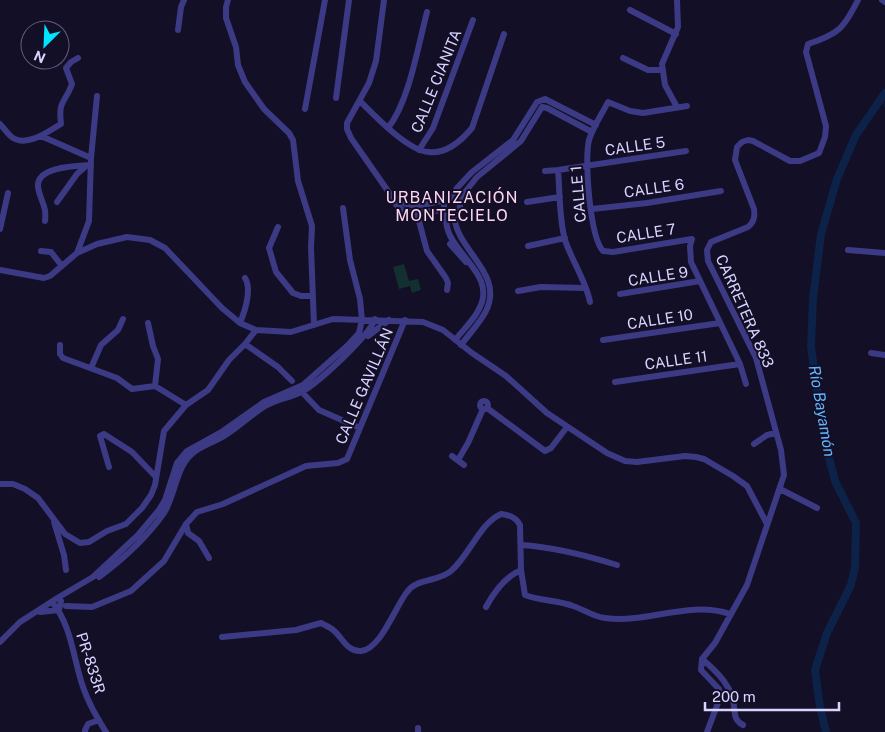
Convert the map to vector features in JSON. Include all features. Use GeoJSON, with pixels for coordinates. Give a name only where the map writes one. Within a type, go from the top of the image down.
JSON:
{"type":"FeatureCollection","features":[{"type":"Feature","properties":{"kind":"street"},"geometry":{"type":"LineString","coordinates":[[178,30],[181,7],[184,0]]}},
{"type":"Feature","properties":{"kind":"street"},"geometry":{"type":"LineString","coordinates":[[228,0],[226,18],[236,47],[238,65],[245,82],[264,109],[293,140],[298,181],[312,226],[314,325]]}},
{"type":"Feature","properties":{"kind":"street"},"geometry":{"type":"LineString","coordinates":[[305,109],[325,0]]}},
{"type":"Feature","properties":{"kind":"street"},"geometry":{"type":"LineString","coordinates":[[336,98],[349,0]]}},
{"type":"Feature","properties":{"kind":"street"},"geometry":{"type":"LineString","coordinates":[[384,0],[376,61],[369,83],[349,118],[347,129],[351,138],[390,194],[406,205],[416,209],[448,214],[458,212],[460,207],[452,199]]}},
{"type":"Feature","properties":{"kind":"street"},"geometry":{"type":"LineString","coordinates":[[677,0],[678,27],[664,57],[662,70],[665,85],[677,107],[687,106]]}},
{"type":"Feature","properties":{"kind":"street","name":"CARRETERA 833"},"geometry":{"type":"LineString","coordinates":[[702,659],[715,643],[747,585],[784,475],[784,466],[756,358],[712,269],[706,255],[706,250],[711,242],[748,228],[753,223],[754,209],[735,160],[737,147],[742,142],[753,141],[790,161],[800,161],[819,152],[826,137],[826,126],[806,52],[808,44],[828,38],[845,24],[858,0]]}},
{"type":"Feature","properties":{"kind":"street"},"geometry":{"type":"LineString","coordinates":[[630,10],[676,34]]}},
{"type":"Feature","properties":{"kind":"street"},"geometry":{"type":"LineString","coordinates":[[388,128],[394,121],[404,101],[427,12]]}},
{"type":"Feature","properties":{"kind":"street","name":"CALLE CIANITA"},"geometry":{"type":"LineString","coordinates":[[419,150],[433,128],[473,20]]}},
{"type":"Feature","properties":{"kind":"street"},"geometry":{"type":"LineString","coordinates":[[360,101],[388,128],[419,150],[430,153],[454,145],[465,137],[472,128],[504,34]]}},
{"type":"Feature","properties":{"kind":"street"},"geometry":{"type":"LineString","coordinates":[[0,124],[14,138],[29,140],[41,136],[61,124],[59,110],[72,84],[66,68],[78,58]]}},
{"type":"Feature","properties":{"kind":"street"},"geometry":{"type":"LineString","coordinates":[[623,58],[648,70],[662,70]]}},
{"type":"Feature","properties":{"kind":"street"},"geometry":{"type":"LineString","coordinates":[[77,253],[89,221],[91,161],[97,96]]}},
{"type":"Feature","properties":{"kind":"street"},"geometry":{"type":"LineString","coordinates":[[452,199],[457,188],[472,172],[518,134],[537,102],[545,99],[596,125]]}},
{"type":"Feature","properties":{"kind":"street","name":"CALLE 1"},"geometry":{"type":"LineString","coordinates":[[604,251],[599,247],[591,220],[592,209],[587,153],[592,132],[608,102],[630,111],[644,113],[677,107]]}},
{"type":"Feature","properties":{"kind":"street"},"geometry":{"type":"LineString","coordinates":[[458,342],[483,316],[491,296],[488,278],[459,237],[454,222],[444,204],[521,141],[542,108],[546,108],[592,132]]}},
{"type":"Feature","properties":{"kind":"street"},"geometry":{"type":"LineString","coordinates":[[41,136],[91,161]]}},
{"type":"Feature","properties":{"kind":"street","name":"CALLE 5"},"geometry":{"type":"LineString","coordinates":[[545,171],[686,151]]}},
{"type":"Feature","properties":{"kind":"street"},"geometry":{"type":"LineString","coordinates":[[57,202],[80,170],[91,161]]}},
{"type":"Feature","properties":{"kind":"street"},"geometry":{"type":"LineString","coordinates":[[45,221],[46,210],[38,187],[41,179],[57,168],[91,161]]}},
{"type":"Feature","properties":{"kind":"street"},"geometry":{"type":"LineString","coordinates":[[558,170],[564,238],[590,302]]}},
{"type":"Feature","properties":{"kind":"street","name":"CALLE 6"},"geometry":{"type":"LineString","coordinates":[[592,209],[647,203],[721,191]]}},
{"type":"Feature","properties":{"kind":"street"},"geometry":{"type":"LineString","coordinates":[[0,229],[8,193]]}},
{"type":"Feature","properties":{"kind":"street"},"geometry":{"type":"LineString","coordinates":[[527,202],[560,197]]}},
{"type":"Feature","properties":{"kind":"street"},"geometry":{"type":"LineString","coordinates":[[416,209],[452,199]]}},
{"type":"Feature","properties":{"kind":"street"},"geometry":{"type":"LineString","coordinates":[[52,602],[61,600],[86,587],[110,570],[142,538],[163,513],[173,496],[182,466],[192,454],[227,434],[262,408],[302,389],[371,328],[360,299],[350,260],[343,208]]}},
{"type":"Feature","properties":{"kind":"street"},"geometry":{"type":"LineString","coordinates":[[416,209],[427,251],[446,278],[448,283],[447,290]]}},
{"type":"Feature","properties":{"kind":"street"},"geometry":{"type":"LineString","coordinates":[[448,214],[450,236],[479,275],[483,285],[482,302],[478,312],[458,342]]}},
{"type":"Feature","properties":{"kind":"street"},"geometry":{"type":"LineString","coordinates":[[278,227],[270,248],[276,272],[293,292],[302,296],[313,296]]}},
{"type":"Feature","properties":{"kind":"street"},"geometry":{"type":"LineString","coordinates":[[0,269],[44,278],[50,276],[77,253],[97,244],[127,237],[150,240],[165,248],[222,308],[240,323],[256,330],[291,332],[333,318],[423,322],[443,330],[472,354],[506,376],[548,413],[606,453],[625,461],[637,462],[685,456],[704,459],[733,476],[748,486],[767,524]]}},
{"type":"Feature","properties":{"kind":"street"},"geometry":{"type":"LineString","coordinates":[[528,246],[564,238]]}},
{"type":"Feature","properties":{"kind":"street","name":"CALLE 7"},"geometry":{"type":"LineString","coordinates":[[604,251],[613,252],[692,239],[690,246],[692,262],[700,281]]}},
{"type":"Feature","properties":{"kind":"street"},"geometry":{"type":"LineString","coordinates":[[848,250],[885,253]]}},
{"type":"Feature","properties":{"kind":"street"},"geometry":{"type":"LineString","coordinates":[[41,251],[52,252],[62,266]]}},
{"type":"Feature","properties":{"kind":"street"},"geometry":{"type":"LineString","coordinates":[[240,323],[247,294],[247,282],[244,278]]}},
{"type":"Feature","properties":{"kind":"street"},"geometry":{"type":"LineString","coordinates":[[700,281],[740,364],[746,384]]}},
{"type":"Feature","properties":{"kind":"street","name":"CALLE 9"},"geometry":{"type":"LineString","coordinates":[[620,294],[700,281]]}},
{"type":"Feature","properties":{"kind":"street"},"geometry":{"type":"LineString","coordinates":[[518,291],[541,286],[585,288]]}},
{"type":"Feature","properties":{"kind":"street"},"geometry":{"type":"LineString","coordinates":[[92,368],[101,345],[118,330],[123,319]]}},
{"type":"Feature","properties":{"kind":"street"},"geometry":{"type":"LineString","coordinates":[[355,342],[361,329],[369,319]]}},
{"type":"Feature","properties":{"kind":"street"},"geometry":{"type":"LineString","coordinates":[[355,342],[389,320]]}},
{"type":"Feature","properties":{"kind":"street","name":"CALLE GAVILLÁN"},"geometry":{"type":"LineString","coordinates":[[66,606],[92,607],[131,591],[164,561],[186,524],[196,512],[223,504],[306,466],[338,463],[347,459],[405,320]]}},
{"type":"Feature","properties":{"kind":"street"},"geometry":{"type":"LineString","coordinates":[[148,323],[158,359],[155,386]]}},
{"type":"Feature","properties":{"kind":"street","name":"CALLE 10"},"geometry":{"type":"LineString","coordinates":[[603,340],[720,323]]}},
{"type":"Feature","properties":{"kind":"street"},"geometry":{"type":"LineString","coordinates":[[0,484],[13,484],[25,488],[38,498],[59,527],[70,538],[80,543],[89,542],[107,531],[126,524],[136,516],[151,495],[164,431],[186,405],[208,390],[229,360],[256,330]]}},
{"type":"Feature","properties":{"kind":"street"},"geometry":{"type":"LineString","coordinates":[[245,344],[278,367],[292,381]]}},
{"type":"Feature","properties":{"kind":"street"},"geometry":{"type":"LineString","coordinates":[[60,345],[60,354],[63,358],[117,378],[132,389],[155,386],[186,405]]}},
{"type":"Feature","properties":{"kind":"street"},"geometry":{"type":"LineString","coordinates":[[871,353],[885,355]]}},
{"type":"Feature","properties":{"kind":"street","name":"CALLE 11"},"geometry":{"type":"LineString","coordinates":[[615,382],[740,364]]}},
{"type":"Feature","properties":{"kind":"street"},"geometry":{"type":"LineString","coordinates":[[302,389],[320,410],[361,426]]}},
{"type":"Feature","properties":{"kind":"street"},"geometry":{"type":"LineString","coordinates":[[0,642],[20,622],[93,578],[138,535],[165,500],[177,463],[187,451],[223,431],[264,402],[302,389]]}},
{"type":"Feature","properties":{"kind":"street"},"geometry":{"type":"LineString","coordinates":[[464,465],[455,458],[468,443],[485,409],[545,451],[551,448],[567,427]]}},
{"type":"Feature","properties":{"kind":"street"},"geometry":{"type":"LineString","coordinates":[[754,444],[767,435],[776,433]]}},
{"type":"Feature","properties":{"kind":"street"},"geometry":{"type":"LineString","coordinates":[[109,467],[100,436],[104,434],[132,452],[156,476]]}},
{"type":"Feature","properties":{"kind":"street"},"geometry":{"type":"LineString","coordinates":[[780,489],[817,508]]}},
{"type":"Feature","properties":{"kind":"street"},"geometry":{"type":"LineString","coordinates":[[222,637],[296,630],[321,623],[332,629],[350,649],[359,651],[369,649],[382,634],[407,591],[418,584],[439,579],[452,570],[459,564],[491,520],[496,516],[505,514],[517,520],[520,524],[521,570],[525,595],[572,605],[604,618],[629,618],[699,609],[719,610],[730,614]]}},
{"type":"Feature","properties":{"kind":"street"},"geometry":{"type":"LineString","coordinates":[[54,518],[54,525],[64,555],[66,570]]}},
{"type":"Feature","properties":{"kind":"street"},"geometry":{"type":"LineString","coordinates":[[186,524],[188,532],[199,541],[209,558]]}},
{"type":"Feature","properties":{"kind":"street"},"geometry":{"type":"LineString","coordinates":[[521,545],[575,553],[617,565]]}},
{"type":"Feature","properties":{"kind":"street"},"geometry":{"type":"LineString","coordinates":[[486,607],[494,592],[521,570]]}},
{"type":"Feature","properties":{"kind":"street"},"geometry":{"type":"LineString","coordinates":[[36,613],[59,610],[61,600]]}},
{"type":"Feature","properties":{"kind":"street","name":"PR-833R"},"geometry":{"type":"LineString","coordinates":[[52,602],[59,610],[66,624],[83,687],[106,732]]}},
{"type":"Feature","properties":{"kind":"street"},"geometry":{"type":"LineString","coordinates":[[702,659],[714,669],[727,686],[733,700],[734,716],[743,725]]}},
{"type":"Feature","properties":{"kind":"street"},"geometry":{"type":"LineString","coordinates":[[702,659],[701,670],[719,689],[721,695],[708,732]]}},
{"type":"Feature","properties":{"kind":"street"},"geometry":{"type":"LineString","coordinates":[[85,732],[84,730],[88,724],[99,720]]}},
{"type":"Feature","properties":{"kind":"green space"},"geometry":{"type":"Polygon","coordinates":[[[404,264],[409,281],[418,279],[421,290],[412,293],[409,282],[410,286],[399,289],[393,267],[404,264]]]}},
{"type":"Feature","properties":{"kind":"waterway","name":"Río Bayamón"},"geometry":{"type":"LineString","coordinates":[[826,732],[820,707],[815,670],[827,633],[851,585],[855,567],[856,523],[835,481],[824,439],[811,347],[813,299],[821,234],[837,179],[856,135],[885,93]]}},
{"type":"Feature","properties":{"kind":"waterway"},"geometry":{"type":"LineString","coordinates":[[882,98],[885,107]]}},
{"type":"Feature","properties":{"kind":"district","name":"URBANIZACIÓN MONTECIELO"},"geometry":{"type":"Point","coordinates":[452,206]}}]}
